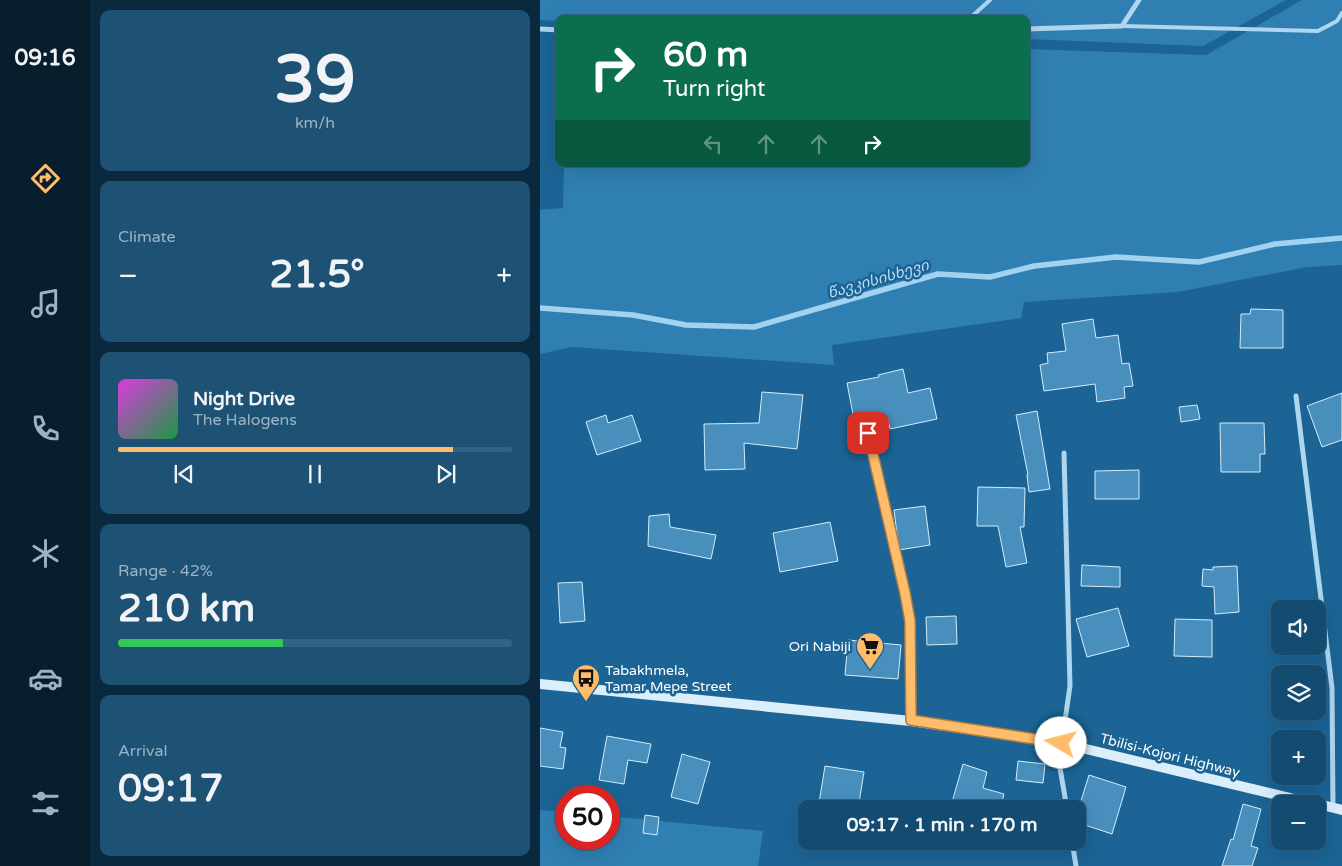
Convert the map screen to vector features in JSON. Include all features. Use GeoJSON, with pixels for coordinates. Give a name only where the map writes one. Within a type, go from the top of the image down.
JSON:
{"type":"FeatureCollection","features":[{"type":"Feature","properties":{"kind":"main road","name":"Tbilisi-Kojori Highway"},"geometry":{"type":"LineString","coordinates":[[540,684],[911,720],[1061,743],[1278,795]]}},
{"type":"Feature","properties":{"kind":"street"},"geometry":{"type":"LineString","coordinates":[[1030,29],[1122,26],[1139,0]]}},
{"type":"Feature","properties":{"kind":"street"},"geometry":{"type":"LineString","coordinates":[[540,29],[555,30]]}},
{"type":"Feature","properties":{"kind":"street"},"geometry":{"type":"LineString","coordinates":[[1296,396],[1332,688],[1338,809]]}},
{"type":"Feature","properties":{"kind":"street"},"geometry":{"type":"LineString","coordinates":[[868,433],[910,621],[911,720]]}},
{"type":"Feature","properties":{"kind":"street"},"geometry":{"type":"LineString","coordinates":[[1064,453],[1070,686],[1059,762],[1065,800]]}},
{"type":"Feature","properties":{"kind":"street"},"geometry":{"type":"LineString","coordinates":[[1073,850],[1076,866]]}},
{"type":"Feature","properties":{"kind":"lane"},"geometry":{"type":"LineString","coordinates":[[973,15],[990,0]]}},
{"type":"Feature","properties":{"kind":"lane"},"geometry":{"type":"LineString","coordinates":[[1122,26],[1318,31],[1337,21],[1342,13]]}},
{"type":"Feature","properties":{"kind":"shaded area"},"geometry":{"type":"Polygon","coordinates":[[[540,0],[1286,0],[1203,46],[1030,39],[1030,15],[555,15],[555,21],[540,20],[540,0]]]}},
{"type":"Feature","properties":{"kind":"shaded area"},"geometry":{"type":"Polygon","coordinates":[[[1302,0],[1342,0],[1342,265],[1307,267],[1178,292],[1024,302],[1021,318],[832,345],[834,365],[571,347],[540,354],[540,210],[563,208],[564,167],[1030,167],[1030,49],[1206,55],[1302,0]]]}},
{"type":"Feature","properties":{"kind":"shaded area"},"geometry":{"type":"Polygon","coordinates":[[[540,810],[555,811],[555,850],[620,850],[620,817],[763,831],[758,866],[540,866],[540,810]]]}},
{"type":"Feature","properties":{"kind":"building"},"geometry":{"type":"Polygon","coordinates":[[[1251,309],[1283,310],[1283,348],[1240,348],[1241,314],[1250,314],[1251,309]]]}},
{"type":"Feature","properties":{"kind":"building"},"geometry":{"type":"Polygon","coordinates":[[[1093,319],[1096,338],[1118,335],[1122,364],[1129,363],[1133,386],[1124,387],[1125,398],[1097,402],[1095,384],[1044,391],[1040,365],[1048,363],[1047,353],[1066,351],[1062,324],[1093,319]]]}},
{"type":"Feature","properties":{"kind":"building"},"geometry":{"type":"Polygon","coordinates":[[[903,369],[908,393],[930,388],[937,419],[890,429],[888,419],[855,425],[847,383],[879,377],[878,375],[903,369]]]}},
{"type":"Feature","properties":{"kind":"building"},"geometry":{"type":"Polygon","coordinates":[[[762,392],[803,395],[797,449],[744,443],[745,469],[705,470],[704,424],[759,423],[762,392]]]}},
{"type":"Feature","properties":{"kind":"building"},"geometry":{"type":"Polygon","coordinates":[[[1342,393],[1342,440],[1322,447],[1307,406],[1342,393]]]}},
{"type":"Feature","properties":{"kind":"building"},"geometry":{"type":"Polygon","coordinates":[[[1197,405],[1200,419],[1181,422],[1179,407],[1197,405]]]}},
{"type":"Feature","properties":{"kind":"building"},"geometry":{"type":"Polygon","coordinates":[[[1037,411],[1050,489],[1029,492],[1028,475],[1016,415],[1037,411]]]}},
{"type":"Feature","properties":{"kind":"building"},"geometry":{"type":"Polygon","coordinates":[[[606,415],[608,423],[632,415],[641,441],[597,455],[586,422],[606,415]]]}},
{"type":"Feature","properties":{"kind":"building"},"geometry":{"type":"Polygon","coordinates":[[[1220,423],[1264,423],[1265,454],[1260,454],[1260,472],[1221,472],[1220,423]]]}},
{"type":"Feature","properties":{"kind":"building"},"geometry":{"type":"Polygon","coordinates":[[[1139,470],[1139,499],[1095,499],[1095,471],[1139,470]]]}},
{"type":"Feature","properties":{"kind":"building"},"geometry":{"type":"Polygon","coordinates":[[[978,487],[1025,488],[1024,527],[1020,527],[1027,563],[1006,567],[998,526],[977,526],[978,487]]]}},
{"type":"Feature","properties":{"kind":"building"},"geometry":{"type":"Polygon","coordinates":[[[925,506],[930,545],[899,550],[894,510],[925,506]]]}},
{"type":"Feature","properties":{"kind":"building"},"geometry":{"type":"Polygon","coordinates":[[[669,514],[670,527],[716,535],[711,559],[648,546],[649,516],[669,514]]]}},
{"type":"Feature","properties":{"kind":"building"},"geometry":{"type":"Polygon","coordinates":[[[830,522],[838,561],[780,572],[773,533],[830,522]]]}},
{"type":"Feature","properties":{"kind":"building"},"geometry":{"type":"Polygon","coordinates":[[[1082,565],[1120,567],[1120,587],[1081,586],[1082,565]]]}},
{"type":"Feature","properties":{"kind":"building"},"geometry":{"type":"Polygon","coordinates":[[[1237,566],[1239,612],[1215,614],[1214,587],[1202,586],[1203,569],[1213,570],[1213,567],[1237,566]]]}},
{"type":"Feature","properties":{"kind":"building"},"geometry":{"type":"Polygon","coordinates":[[[582,582],[585,621],[560,623],[558,583],[582,582]]]}},
{"type":"Feature","properties":{"kind":"building"},"geometry":{"type":"Polygon","coordinates":[[[1118,608],[1129,646],[1087,657],[1076,619],[1118,608]]]}},
{"type":"Feature","properties":{"kind":"building"},"geometry":{"type":"Polygon","coordinates":[[[956,616],[957,644],[927,645],[926,617],[956,616]]]}},
{"type":"Feature","properties":{"kind":"building"},"geometry":{"type":"Polygon","coordinates":[[[1175,619],[1212,620],[1212,657],[1174,656],[1175,619]]]}},
{"type":"Feature","properties":{"kind":"building"},"geometry":{"type":"Polygon","coordinates":[[[848,640],[901,645],[898,679],[845,675],[848,640]]]}},
{"type":"Feature","properties":{"kind":"building"},"geometry":{"type":"Polygon","coordinates":[[[540,728],[563,732],[560,747],[566,748],[563,769],[540,766],[540,728]]]}},
{"type":"Feature","properties":{"kind":"building"},"geometry":{"type":"Polygon","coordinates":[[[607,736],[651,744],[647,763],[628,760],[624,784],[599,780],[607,736]]]}},
{"type":"Feature","properties":{"kind":"building"},"geometry":{"type":"Polygon","coordinates":[[[682,754],[710,762],[698,804],[671,797],[682,754]]]}},
{"type":"Feature","properties":{"kind":"building"},"geometry":{"type":"Polygon","coordinates":[[[1018,761],[1045,764],[1043,783],[1016,780],[1018,761]]]}},
{"type":"Feature","properties":{"kind":"building"},"geometry":{"type":"Polygon","coordinates":[[[963,764],[987,772],[983,788],[1004,794],[1002,800],[953,800],[963,764]]]}},
{"type":"Feature","properties":{"kind":"building"},"geometry":{"type":"Polygon","coordinates":[[[825,766],[864,772],[859,800],[819,800],[825,766]]]}},
{"type":"Feature","properties":{"kind":"building"},"geometry":{"type":"Polygon","coordinates":[[[1089,775],[1126,787],[1112,834],[1086,825],[1086,800],[1081,800],[1089,775]]]}},
{"type":"Feature","properties":{"kind":"building"},"geometry":{"type":"Polygon","coordinates":[[[1243,804],[1261,809],[1251,846],[1258,848],[1252,866],[1222,866],[1231,839],[1233,840],[1243,804]]]}},
{"type":"Feature","properties":{"kind":"building"},"geometry":{"type":"Polygon","coordinates":[[[645,815],[659,817],[657,835],[643,833],[645,815]]]}},
{"type":"Feature","properties":{"kind":"waterway","name":"წავკისისხევი"},"geometry":{"type":"LineString","coordinates":[[540,308],[633,315],[686,325],[754,327],[938,274],[990,277],[1034,266],[1116,257],[1199,262],[1275,244],[1342,238]]}},
{"type":"Feature","properties":{"kind":"place","name":"Ori Nabiji"},"geometry":{"type":"Point","coordinates":[870,670]}},
{"type":"Feature","properties":{"kind":"place","name":"Tabakhmela, Tamar Mepe Street"},"geometry":{"type":"Point","coordinates":[586,702]}},
{"type":"Feature","properties":{"kind":"route"},"geometry":{"type":"LineString","coordinates":[[868,433],[910,621],[911,720],[1061,743]]}}]}
